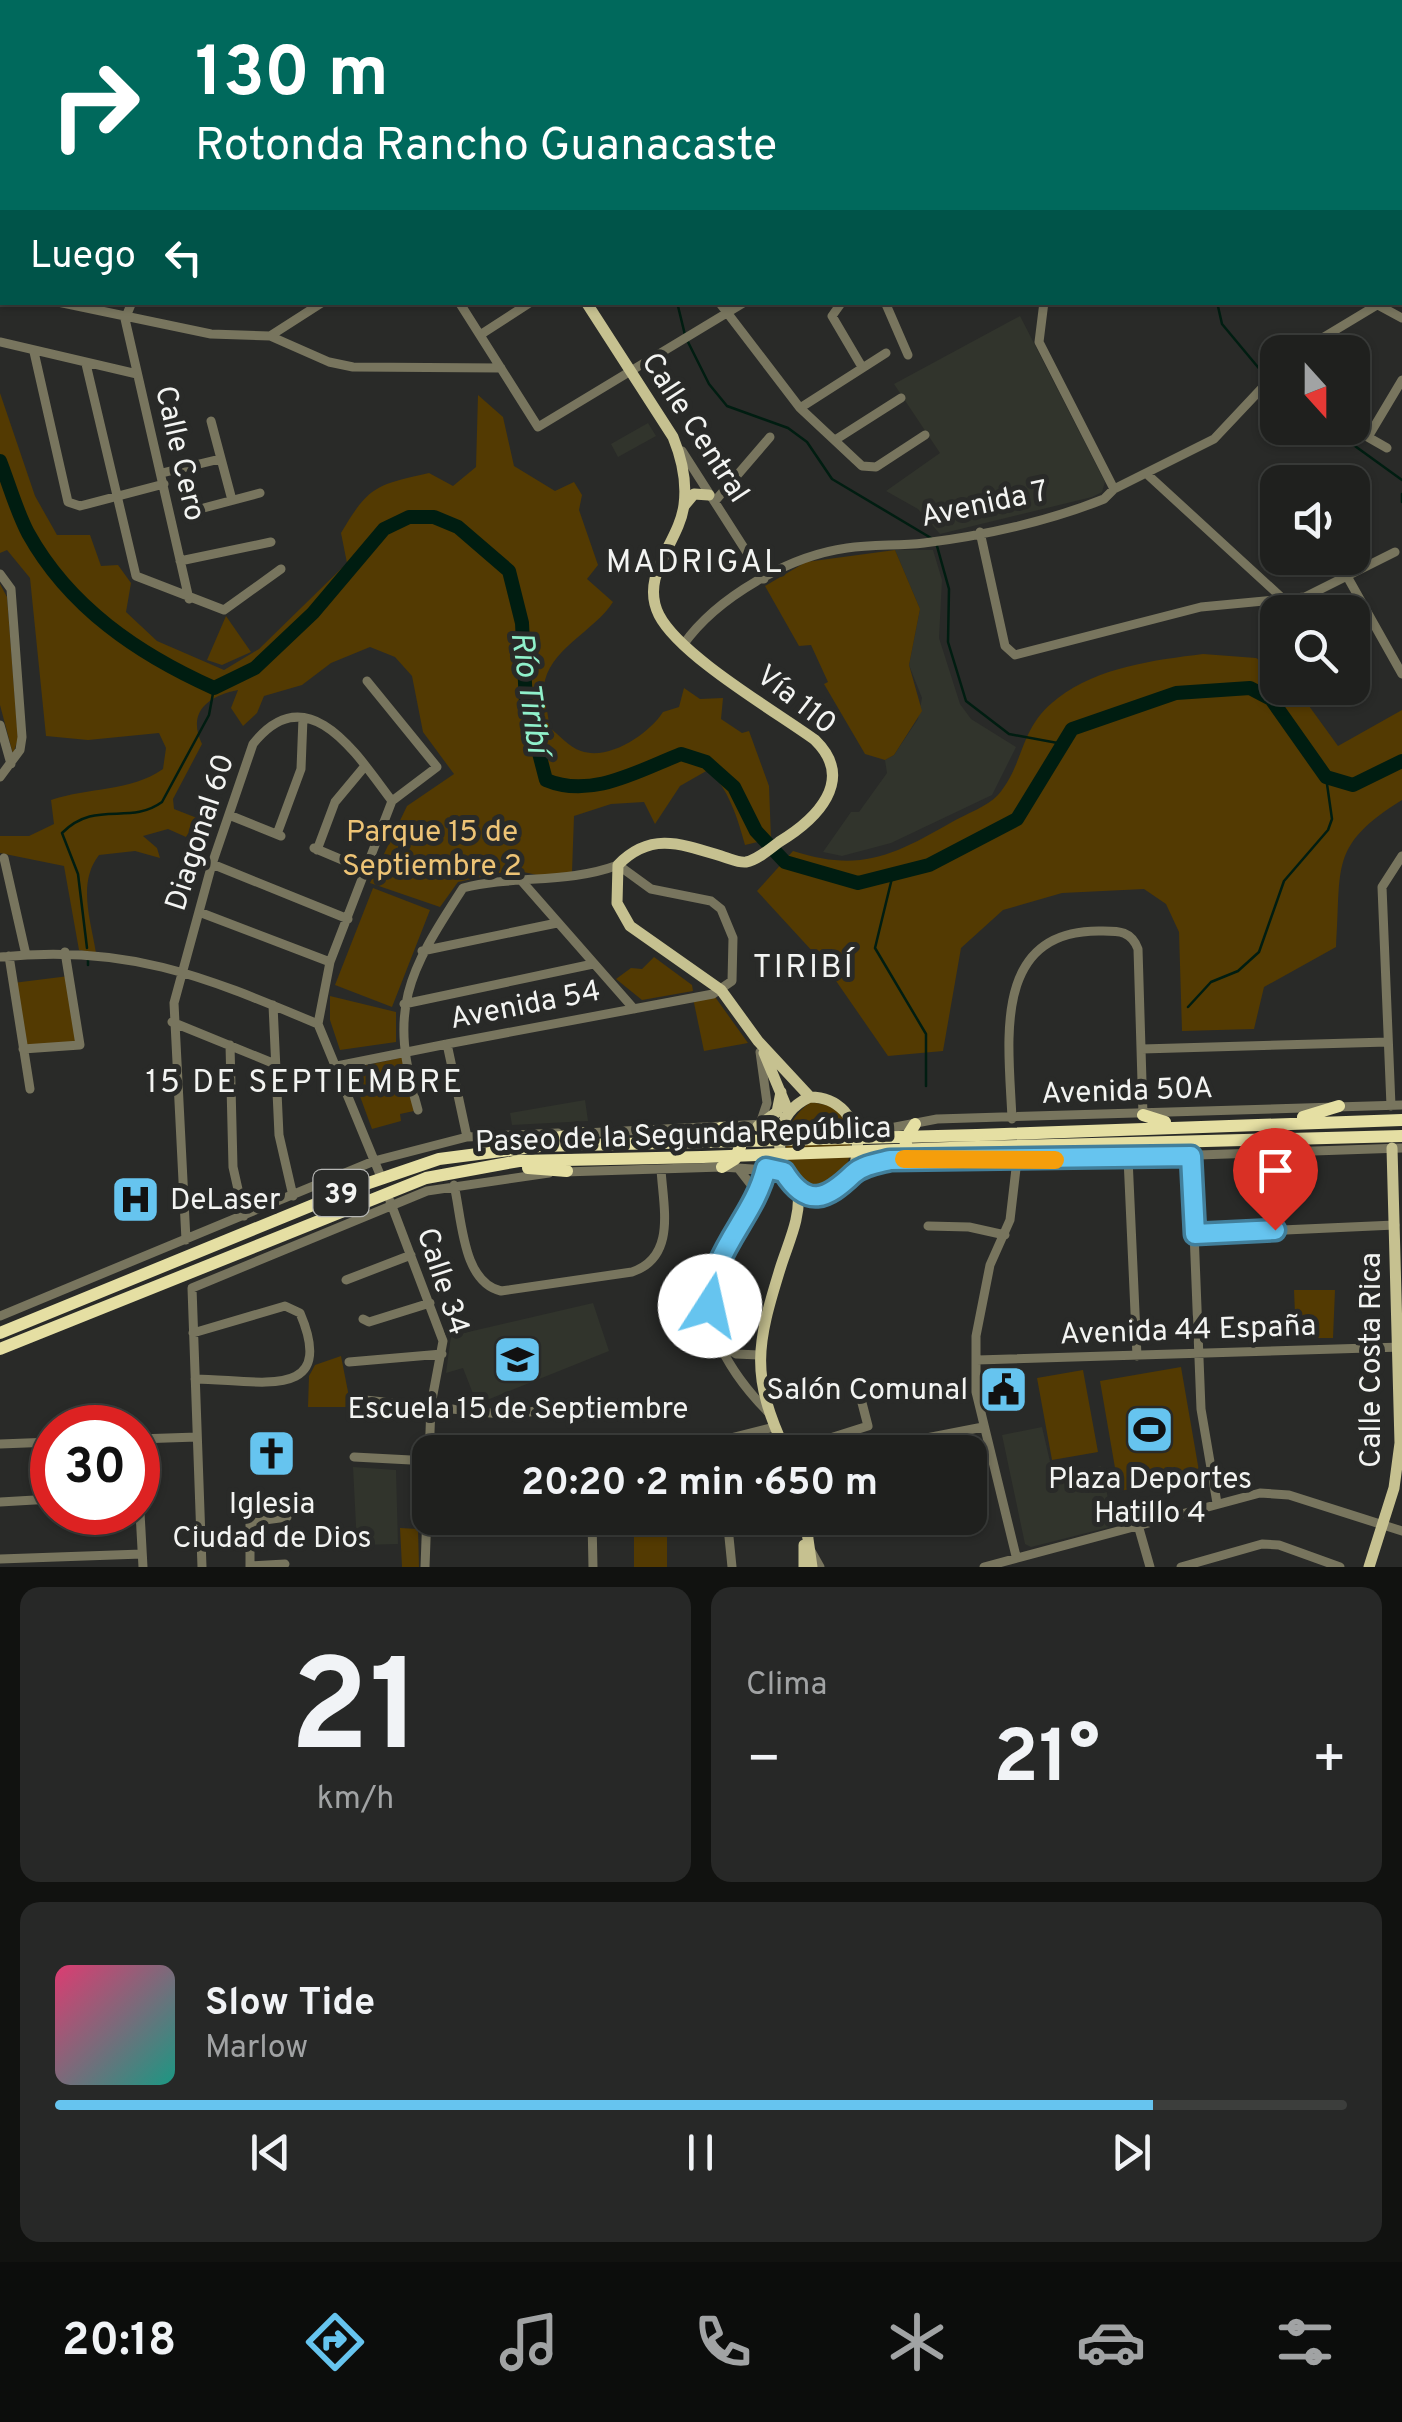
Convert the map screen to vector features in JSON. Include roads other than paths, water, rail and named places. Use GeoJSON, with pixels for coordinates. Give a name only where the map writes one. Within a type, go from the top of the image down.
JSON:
{"type":"FeatureCollection","features":[{"type":"Feature","properties":{"kind":"highway"},"geometry":{"type":"LineString","coordinates":[[1287,1122],[1339,1106]]}},
{"type":"Feature","properties":{"kind":"highway"},"geometry":{"type":"LineString","coordinates":[[1143,1115],[1177,1125]]}},
{"type":"Feature","properties":{"kind":"highway","name":"Paseo de la Segunda República"},"geometry":{"type":"LineString","coordinates":[[978,1141],[1177,1125],[1402,1120]]}},
{"type":"Feature","properties":{"kind":"highway"},"geometry":{"type":"LineString","coordinates":[[910,1159],[906,1140],[916,1124]]}},
{"type":"Feature","properties":{"kind":"highway"},"geometry":{"type":"LineString","coordinates":[[721,1128],[733,1134],[740,1147],[730,1168]]}},
{"type":"Feature","properties":{"kind":"highway"},"geometry":{"type":"LineString","coordinates":[[491,1150],[586,1133]]}},
{"type":"Feature","properties":{"kind":"highway","name":"Paseo de la Segunda República"},"geometry":{"type":"LineString","coordinates":[[0,1334],[382,1177],[491,1150],[702,1150],[978,1141],[1402,1136]]}},
{"type":"Feature","properties":{"kind":"highway"},"geometry":{"type":"LineString","coordinates":[[1056,1160],[1131,1142]]}},
{"type":"Feature","properties":{"kind":"highway","name":"Paseo de la Segunda República"},"geometry":{"type":"LineString","coordinates":[[0,1349],[476,1166],[702,1150]]}},
{"type":"Feature","properties":{"kind":"highway"},"geometry":{"type":"LineString","coordinates":[[476,1166],[567,1171]]}},
{"type":"Feature","properties":{"kind":"main road","name":"Calle Central"},"geometry":{"type":"LineString","coordinates":[[588,305],[673,437]]}},
{"type":"Feature","properties":{"kind":"main road","name":"Vía 110"},"geometry":{"type":"LineString","coordinates":[[618,864],[631,850],[670,841],[736,861],[753,859],[792,834],[826,801],[834,782],[832,760],[815,740],[684,644],[658,613],[653,593],[657,570],[684,506],[682,466],[673,437]]}},
{"type":"Feature","properties":{"kind":"main road"},"geometry":{"type":"LineString","coordinates":[[684,506],[698,492],[712,498]]}},
{"type":"Feature","properties":{"kind":"main road"},"geometry":{"type":"LineString","coordinates":[[618,864],[617,903],[630,926],[721,990],[758,1041],[810,1097],[832,1100],[854,1126],[859,1146],[853,1174],[840,1189],[817,1197],[798,1191],[784,1172],[778,1146],[786,1118],[779,1083],[758,1041]]}},
{"type":"Feature","properties":{"kind":"main road"},"geometry":{"type":"LineString","coordinates":[[758,1126],[778,1112],[779,1083]]}},
{"type":"Feature","properties":{"kind":"main road"},"geometry":{"type":"LineString","coordinates":[[786,1118],[810,1097]]}},
{"type":"Feature","properties":{"kind":"main road","name":"Calle Costa Rica"},"geometry":{"type":"LineString","coordinates":[[1370,1567],[1398,1468],[1401,1402],[1394,1225],[1397,1148]]}},
{"type":"Feature","properties":{"kind":"main road"},"geometry":{"type":"LineString","coordinates":[[778,1435],[768,1412],[759,1355],[792,1237],[798,1191]]}},
{"type":"Feature","properties":{"kind":"main road"},"geometry":{"type":"LineString","coordinates":[[792,1237],[817,1197]]}},
{"type":"Feature","properties":{"kind":"main road"},"geometry":{"type":"LineString","coordinates":[[804,1567],[805,1535]]}},
{"type":"Feature","properties":{"kind":"main road"},"geometry":{"type":"LineString","coordinates":[[808,1535],[812,1567]]}},
{"type":"Feature","properties":{"kind":"street"},"geometry":{"type":"LineString","coordinates":[[70,305],[211,334],[270,336],[329,362],[353,366],[501,368]]}},
{"type":"Feature","properties":{"kind":"street"},"geometry":{"type":"LineString","coordinates":[[125,319],[131,305]]}},
{"type":"Feature","properties":{"kind":"street"},"geometry":{"type":"LineString","coordinates":[[270,336],[318,305]]}},
{"type":"Feature","properties":{"kind":"street"},"geometry":{"type":"LineString","coordinates":[[461,305],[538,427],[739,305]]}},
{"type":"Feature","properties":{"kind":"street"},"geometry":{"type":"LineString","coordinates":[[480,334],[526,305]]}},
{"type":"Feature","properties":{"kind":"street"},"geometry":{"type":"LineString","coordinates":[[722,305],[800,408],[866,468],[876,467],[925,435]]}},
{"type":"Feature","properties":{"kind":"street"},"geometry":{"type":"LineString","coordinates":[[840,305],[832,316],[862,367]]}},
{"type":"Feature","properties":{"kind":"street"},"geometry":{"type":"LineString","coordinates":[[886,305],[908,355]]}},
{"type":"Feature","properties":{"kind":"street"},"geometry":{"type":"LineString","coordinates":[[1044,305],[1038,342],[1114,489]]}},
{"type":"Feature","properties":{"kind":"street"},"geometry":{"type":"LineString","coordinates":[[1329,335],[1378,305]]}},
{"type":"Feature","properties":{"kind":"street","name":"Calle Cero"},"geometry":{"type":"LineString","coordinates":[[125,319],[189,599]]}},
{"type":"Feature","properties":{"kind":"street"},"geometry":{"type":"LineString","coordinates":[[0,342],[137,374]]}},
{"type":"Feature","properties":{"kind":"street"},"geometry":{"type":"LineString","coordinates":[[34,352],[68,502],[80,506],[220,459]]}},
{"type":"Feature","properties":{"kind":"street"},"geometry":{"type":"LineString","coordinates":[[800,408],[886,353]]}},
{"type":"Feature","properties":{"kind":"street"},"geometry":{"type":"LineString","coordinates":[[86,364],[115,496],[139,580],[228,609],[281,569]]}},
{"type":"Feature","properties":{"kind":"street"},"geometry":{"type":"LineString","coordinates":[[1370,434],[1402,380]]}},
{"type":"Feature","properties":{"kind":"street","name":"Avenida 7"},"geometry":{"type":"LineString","coordinates":[[684,644],[695,628],[764,579],[802,560],[846,548],[925,543],[1086,506],[1214,439],[1260,388]]}},
{"type":"Feature","properties":{"kind":"street"},"geometry":{"type":"LineString","coordinates":[[835,440],[901,398]]}},
{"type":"Feature","properties":{"kind":"street"},"geometry":{"type":"LineString","coordinates":[[211,421],[232,500]]}},
{"type":"Feature","properties":{"kind":"street","name":"Calle Central"},"geometry":{"type":"LineString","coordinates":[[673,437],[764,579]]}},
{"type":"Feature","properties":{"kind":"street"},"geometry":{"type":"LineString","coordinates":[[712,498],[770,437]]}},
{"type":"Feature","properties":{"kind":"street"},"geometry":{"type":"LineString","coordinates":[[1370,438],[1387,448]]}},
{"type":"Feature","properties":{"kind":"street"},"geometry":{"type":"LineString","coordinates":[[1148,475],[1278,595]]}},
{"type":"Feature","properties":{"kind":"street"},"geometry":{"type":"LineString","coordinates":[[196,510],[260,494]]}},
{"type":"Feature","properties":{"kind":"street"},"geometry":{"type":"LineString","coordinates":[[980,532],[1010,652],[1201,608],[1260,600]]}},
{"type":"Feature","properties":{"kind":"street"},"geometry":{"type":"LineString","coordinates":[[180,561],[271,542]]}},
{"type":"Feature","properties":{"kind":"street"},"geometry":{"type":"LineString","coordinates":[[1310,595],[1395,552]]}},
{"type":"Feature","properties":{"kind":"street"},"geometry":{"type":"LineString","coordinates":[[0,574],[11,589],[22,737],[11,764],[0,776]]}},
{"type":"Feature","properties":{"kind":"street"},"geometry":{"type":"LineString","coordinates":[[1348,578],[1402,674]]}},
{"type":"Feature","properties":{"kind":"street"},"geometry":{"type":"LineString","coordinates":[[366,681],[438,767],[392,801],[330,962],[318,1024],[382,1177]]}},
{"type":"Feature","properties":{"kind":"street"},"geometry":{"type":"LineString","coordinates":[[228,816],[279,835],[301,769],[302,718],[338,732],[392,801]]}},
{"type":"Feature","properties":{"kind":"street","name":"Diagonal 60"},"geometry":{"type":"LineString","coordinates":[[186,1240],[172,1022],[182,969],[253,744],[280,722],[302,718]]}},
{"type":"Feature","properties":{"kind":"street"},"geometry":{"type":"LineString","coordinates":[[0,725],[11,764]]}},
{"type":"Feature","properties":{"kind":"street"},"geometry":{"type":"LineString","coordinates":[[365,766],[335,802],[314,848],[366,870]]}},
{"type":"Feature","properties":{"kind":"street"},"geometry":{"type":"LineString","coordinates":[[4,858],[26,954]]}},
{"type":"Feature","properties":{"kind":"street"},"geometry":{"type":"LineString","coordinates":[[1396,1106],[1388,1042],[1382,887],[1399,859]]}},
{"type":"Feature","properties":{"kind":"street"},"geometry":{"type":"LineString","coordinates":[[212,864],[348,918]]}},
{"type":"Feature","properties":{"kind":"street"},"geometry":{"type":"LineString","coordinates":[[418,1110],[404,1053],[404,1004],[422,951],[463,888],[519,878],[563,878],[618,864],[651,888],[711,900],[721,909],[733,938],[732,981],[721,990]]}},
{"type":"Feature","properties":{"kind":"street"},"geometry":{"type":"LineString","coordinates":[[519,878],[634,1009]]}},
{"type":"Feature","properties":{"kind":"street"},"geometry":{"type":"LineString","coordinates":[[199,912],[330,962]]}},
{"type":"Feature","properties":{"kind":"street"},"geometry":{"type":"LineString","coordinates":[[422,951],[557,923]]}},
{"type":"Feature","properties":{"kind":"street"},"geometry":{"type":"LineString","coordinates":[[1012,1120],[1012,990],[1038,951],[1067,935],[1088,931],[1130,936],[1139,959],[1143,1115]]}},
{"type":"Feature","properties":{"kind":"street"},"geometry":{"type":"LineString","coordinates":[[23,1050],[80,1045],[65,952]]}},
{"type":"Feature","properties":{"kind":"street"},"geometry":{"type":"LineString","coordinates":[[30,1089],[4,957],[65,952],[118,956],[182,969],[318,1024]]}},
{"type":"Feature","properties":{"kind":"street"},"geometry":{"type":"LineString","coordinates":[[404,1004],[593,964]]}},
{"type":"Feature","properties":{"kind":"street"},"geometry":{"type":"LineString","coordinates":[[1386,988],[1402,988]]}},
{"type":"Feature","properties":{"kind":"street","name":"Avenida 54"},"geometry":{"type":"LineString","coordinates":[[337,1066],[721,990]]}},
{"type":"Feature","properties":{"kind":"street"},"geometry":{"type":"LineString","coordinates":[[273,1006],[278,1134],[293,1196]]}},
{"type":"Feature","properties":{"kind":"street"},"geometry":{"type":"LineString","coordinates":[[172,1022],[276,1064]]}},
{"type":"Feature","properties":{"kind":"street"},"geometry":{"type":"LineString","coordinates":[[758,1041],[767,1102],[758,1126]]}},
{"type":"Feature","properties":{"kind":"street"},"geometry":{"type":"LineString","coordinates":[[1142,1049],[1388,1042]]}},
{"type":"Feature","properties":{"kind":"street"},"geometry":{"type":"LineString","coordinates":[[447,1044],[467,1137]]}},
{"type":"Feature","properties":{"kind":"street"},"geometry":{"type":"LineString","coordinates":[[230,1045],[233,1167],[244,1216]]}},
{"type":"Feature","properties":{"kind":"street","name":"Avenida 50A"},"geometry":{"type":"LineString","coordinates":[[854,1126],[885,1129],[938,1120],[1396,1106]]}},
{"type":"Feature","properties":{"kind":"street"},"geometry":{"type":"LineString","coordinates":[[0,1316],[374,1160],[467,1137],[758,1126],[786,1118]]}},
{"type":"Feature","properties":{"kind":"street"},"geometry":{"type":"LineString","coordinates":[[853,1174],[876,1163],[910,1159],[1056,1160],[1397,1148]]}},
{"type":"Feature","properties":{"kind":"street"},"geometry":{"type":"LineString","coordinates":[[1191,1156],[1200,1409],[1217,1503]]}},
{"type":"Feature","properties":{"kind":"street"},"geometry":{"type":"LineString","coordinates":[[1128,1158],[1136,1356]]}},
{"type":"Feature","properties":{"kind":"street"},"geometry":{"type":"LineString","coordinates":[[1016,1556],[983,1427],[976,1392],[976,1360],[980,1311],[990,1265],[1005,1236],[1017,1160]]}},
{"type":"Feature","properties":{"kind":"street"},"geometry":{"type":"LineString","coordinates":[[730,1168],[752,1186],[754,1200]]}},
{"type":"Feature","properties":{"kind":"street"},"geometry":{"type":"LineString","coordinates":[[766,1168],[754,1200],[713,1269],[710,1306],[717,1340],[738,1378],[768,1412]]}},
{"type":"Feature","properties":{"kind":"street"},"geometry":{"type":"LineString","coordinates":[[202,1567],[192,1288],[389,1198],[454,1185],[567,1171],[766,1168],[784,1172]]}},
{"type":"Feature","properties":{"kind":"street"},"geometry":{"type":"LineString","coordinates":[[454,1185],[472,1265],[481,1282],[496,1290],[523,1289],[632,1272],[657,1257],[664,1234],[662,1169]]}},
{"type":"Feature","properties":{"kind":"street","name":"Calle 34"},"geometry":{"type":"LineString","coordinates":[[389,1198],[442,1339],[430,1435]]}},
{"type":"Feature","properties":{"kind":"street"},"geometry":{"type":"LineString","coordinates":[[1195,1234],[1394,1225]]}},
{"type":"Feature","properties":{"kind":"street"},"geometry":{"type":"LineString","coordinates":[[928,1226],[969,1227],[1005,1236]]}},
{"type":"Feature","properties":{"kind":"street"},"geometry":{"type":"LineString","coordinates":[[346,1280],[411,1255]]}},
{"type":"Feature","properties":{"kind":"street"},"geometry":{"type":"LineString","coordinates":[[364,1320],[369,1322],[430,1303]]}},
{"type":"Feature","properties":{"kind":"street"},"geometry":{"type":"LineString","coordinates":[[193,1334],[274,1307],[294,1308],[301,1315],[313,1352],[307,1370],[284,1380],[195,1379]]}},
{"type":"Feature","properties":{"kind":"street"},"geometry":{"type":"LineString","coordinates":[[717,1340],[736,1354],[759,1355]]}},
{"type":"Feature","properties":{"kind":"street","name":"Avenida 44 España"},"geometry":{"type":"LineString","coordinates":[[976,1360],[1400,1347]]}},
{"type":"Feature","properties":{"kind":"street"},"geometry":{"type":"LineString","coordinates":[[349,1362],[442,1354]]}},
{"type":"Feature","properties":{"kind":"street"},"geometry":{"type":"LineString","coordinates":[[355,1399],[510,1415],[580,1404]]}},
{"type":"Feature","properties":{"kind":"street"},"geometry":{"type":"LineString","coordinates":[[840,1435],[868,1426],[862,1399]]}},
{"type":"Feature","properties":{"kind":"street"},"geometry":{"type":"LineString","coordinates":[[742,1435],[774,1427]]}},
{"type":"Feature","properties":{"kind":"street"},"geometry":{"type":"LineString","coordinates":[[942,1435],[983,1427]]}},
{"type":"Feature","properties":{"kind":"street"},"geometry":{"type":"LineString","coordinates":[[160,1438],[197,1437]]}},
{"type":"Feature","properties":{"kind":"street"},"geometry":{"type":"LineString","coordinates":[[0,1444],[30,1443]]}},
{"type":"Feature","properties":{"kind":"street"},"geometry":{"type":"LineString","coordinates":[[354,1457],[412,1460]]}},
{"type":"Feature","properties":{"kind":"street"},"geometry":{"type":"LineString","coordinates":[[984,1567],[1269,1492],[1402,1531]]}},
{"type":"Feature","properties":{"kind":"street"},"geometry":{"type":"LineString","coordinates":[[0,1502],[30,1500]]}},
{"type":"Feature","properties":{"kind":"street"},"geometry":{"type":"LineString","coordinates":[[285,1564],[250,1566],[248,1525],[253,1520],[287,1518]]}},
{"type":"Feature","properties":{"kind":"street"},"geometry":{"type":"LineString","coordinates":[[1138,1525],[1150,1567]]}},
{"type":"Feature","properties":{"kind":"street"},"geometry":{"type":"LineString","coordinates":[[141,1535],[143,1567]]}},
{"type":"Feature","properties":{"kind":"street","name":"Calle 34"},"geometry":{"type":"LineString","coordinates":[[425,1567],[426,1535]]}},
{"type":"Feature","properties":{"kind":"street"},"geometry":{"type":"LineString","coordinates":[[592,1535],[593,1567]]}},
{"type":"Feature","properties":{"kind":"street"},"geometry":{"type":"LineString","coordinates":[[729,1535],[732,1567]]}},
{"type":"Feature","properties":{"kind":"street"},"geometry":{"type":"LineString","coordinates":[[1180,1567],[1262,1544],[1278,1544],[1340,1567]]}},
{"type":"Feature","properties":{"kind":"street"},"geometry":{"type":"LineString","coordinates":[[811,1551],[820,1567]]}},
{"type":"Feature","properties":{"kind":"street"},"geometry":{"type":"LineString","coordinates":[[0,1560],[142,1554]]}},
{"type":"Feature","properties":{"kind":"waterway"},"geometry":{"type":"LineString","coordinates":[[678,305],[685,335]]}},
{"type":"Feature","properties":{"kind":"waterway"},"geometry":{"type":"LineString","coordinates":[[1218,305],[1222,324],[1260,370]]}},
{"type":"Feature","properties":{"kind":"waterway"},"geometry":{"type":"LineString","coordinates":[[688,342],[709,384],[727,406],[788,428],[807,442],[832,479],[931,538]]}},
{"type":"Feature","properties":{"kind":"waterway"},"geometry":{"type":"LineString","coordinates":[[1354,445],[1402,480]]}},
{"type":"Feature","properties":{"kind":"waterway","name":"Río Tiribí"},"geometry":{"type":"LineString","coordinates":[[0,461],[28,533],[64,584],[133,644],[214,688],[255,668],[313,613],[384,529],[409,517],[434,517],[458,527],[509,571],[522,623],[526,703],[546,780],[563,785],[597,785],[681,754],[706,762],[734,787],[756,831],[785,862],[858,883],[929,865],[1017,819],[1072,729],[1176,693],[1250,688],[1271,699],[1326,777],[1353,785],[1402,761]]}},
{"type":"Feature","properties":{"kind":"waterway"},"geometry":{"type":"LineString","coordinates":[[1402,494],[1402,502]]}},
{"type":"Feature","properties":{"kind":"waterway"},"geometry":{"type":"LineString","coordinates":[[937,546],[949,589],[948,642],[966,701],[1009,734],[1063,744]]}},
{"type":"Feature","properties":{"kind":"waterway"},"geometry":{"type":"LineString","coordinates":[[87,948],[78,874],[62,833],[87,817],[137,812],[162,802],[209,715],[214,688]]}},
{"type":"Feature","properties":{"kind":"waterway"},"geometry":{"type":"LineString","coordinates":[[1188,1007],[1211,982],[1238,971],[1259,952],[1284,881],[1328,830],[1332,819],[1326,777]]}},
{"type":"Feature","properties":{"kind":"waterway"},"geometry":{"type":"LineString","coordinates":[[893,874],[875,948],[926,1034],[926,1086]]}},
{"type":"Feature","properties":{"kind":"waterway"},"geometry":{"type":"LineString","coordinates":[[88,960],[88,965]]}},
{"type":"Feature","properties":{"kind":"place","name":"DeLaser"},"geometry":{"type":"Point","coordinates":[135,1199]}},
{"type":"Feature","properties":{"kind":"place","name":"Escuela 15 de Septiembre"},"geometry":{"type":"Point","coordinates":[518,1359]}},
{"type":"Feature","properties":{"kind":"place","name":"Salón Comunal"},"geometry":{"type":"Point","coordinates":[1003,1389]}},
{"type":"Feature","properties":{"kind":"place","name":"Plaza Deportes Hatillo 4"},"geometry":{"type":"Point","coordinates":[1150,1429]}},
{"type":"Feature","properties":{"kind":"place","name":"Iglesia Ciudad de Dios"},"geometry":{"type":"Point","coordinates":[272,1454]}},
{"type":"Feature","properties":{"kind":"district","name":"MADRIGAL"},"geometry":{"type":"Point","coordinates":[695,561]}},
{"type":"Feature","properties":{"kind":"district","name":"TIRIBÍ"},"geometry":{"type":"Point","coordinates":[804,966]}},
{"type":"Feature","properties":{"kind":"district","name":"15 DE SEPTIEMBRE"},"geometry":{"type":"Point","coordinates":[305,1081]}},
{"type":"Feature","properties":{"kind":"park label","name":"Parque 15 de Septiembre 2"},"geometry":{"type":"Point","coordinates":[432,848]}}]}
